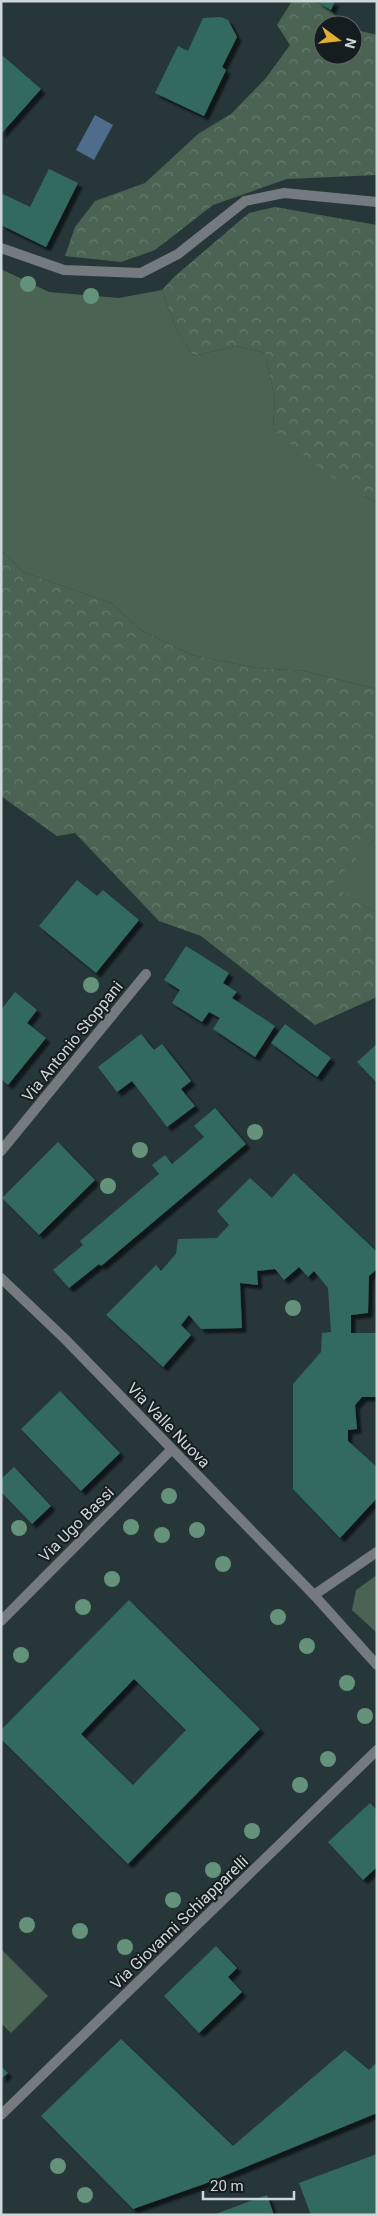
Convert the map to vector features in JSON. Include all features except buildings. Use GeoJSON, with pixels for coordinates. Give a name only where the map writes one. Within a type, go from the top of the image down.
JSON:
{"type":"FeatureCollection","features":[{"type":"Feature","properties":{"kind":"street"},"geometry":{"type":"LineString","coordinates":[[1,248],[64,270],[141,273],[178,254],[245,201],[284,193],[377,202]]}},
{"type":"Feature","properties":{"kind":"street","name":"Via Antonio Stoppani"},"geometry":{"type":"LineString","coordinates":[[1,1151],[146,974]]}},
{"type":"Feature","properties":{"kind":"street","name":"Via Valle Nuova"},"geometry":{"type":"LineString","coordinates":[[1,1278],[65,1339],[314,1596],[377,1665]]}},
{"type":"Feature","properties":{"kind":"street","name":"Via Ugo Bassi"},"geometry":{"type":"LineString","coordinates":[[1,1620],[171,1450]]}},
{"type":"Feature","properties":{"kind":"street"},"geometry":{"type":"LineString","coordinates":[[314,1596],[377,1552]]}},
{"type":"Feature","properties":{"kind":"street","name":"Via Giovanni Schiapparelli"},"geometry":{"type":"LineString","coordinates":[[1,2115],[377,1750]]}},
{"type":"Feature","properties":{"kind":"green space"},"geometry":{"type":"Polygon","coordinates":[[[292,1],[321,4],[335,15],[313,15],[313,65],[363,65],[363,32],[377,35],[377,175],[287,179],[213,205],[155,250],[121,262],[65,256],[75,227],[95,201],[145,183],[198,134],[231,114],[266,78],[290,45],[277,25],[292,1]]]}},
{"type":"Feature","properties":{"kind":"green space"},"geometry":{"type":"Polygon","coordinates":[[[275,207],[377,225],[377,502],[348,488],[335,479],[309,460],[273,429],[275,400],[265,353],[236,346],[193,356],[176,329],[162,290],[175,276],[249,213],[275,207]]]}},
{"type":"Feature","properties":{"kind":"green space"},"geometry":{"type":"Polygon","coordinates":[[[1,269],[49,292],[119,298],[162,290],[176,329],[193,356],[236,346],[265,353],[275,400],[273,429],[365,497],[377,502],[377,689],[304,671],[257,668],[192,655],[142,631],[111,603],[23,572],[1,550],[1,269]]]}},
{"type":"Feature","properties":{"kind":"green space"},"geometry":{"type":"Polygon","coordinates":[[[1,550],[23,572],[111,603],[142,631],[192,655],[257,668],[304,671],[377,689],[377,837],[331,885],[377,913],[377,997],[315,1025],[201,936],[159,921],[75,833],[57,836],[1,796],[1,550]]]}},
{"type":"Feature","properties":{"kind":"green space"},"geometry":{"type":"Polygon","coordinates":[[[377,837],[377,913],[330,885],[377,837]]]}},
{"type":"Feature","properties":{"kind":"green space"},"geometry":{"type":"Polygon","coordinates":[[[377,1575],[377,1633],[352,1610],[356,1590],[377,1575]]]}},
{"type":"Feature","properties":{"kind":"green space"},"geometry":{"type":"Polygon","coordinates":[[[1,1949],[48,1996],[11,2033],[1,2023],[1,1949]]]}},
{"type":"Feature","properties":{"kind":"water"},"geometry":{"type":"Polygon","coordinates":[[[95,115],[113,125],[94,160],[76,150],[95,115]]]}}]}
